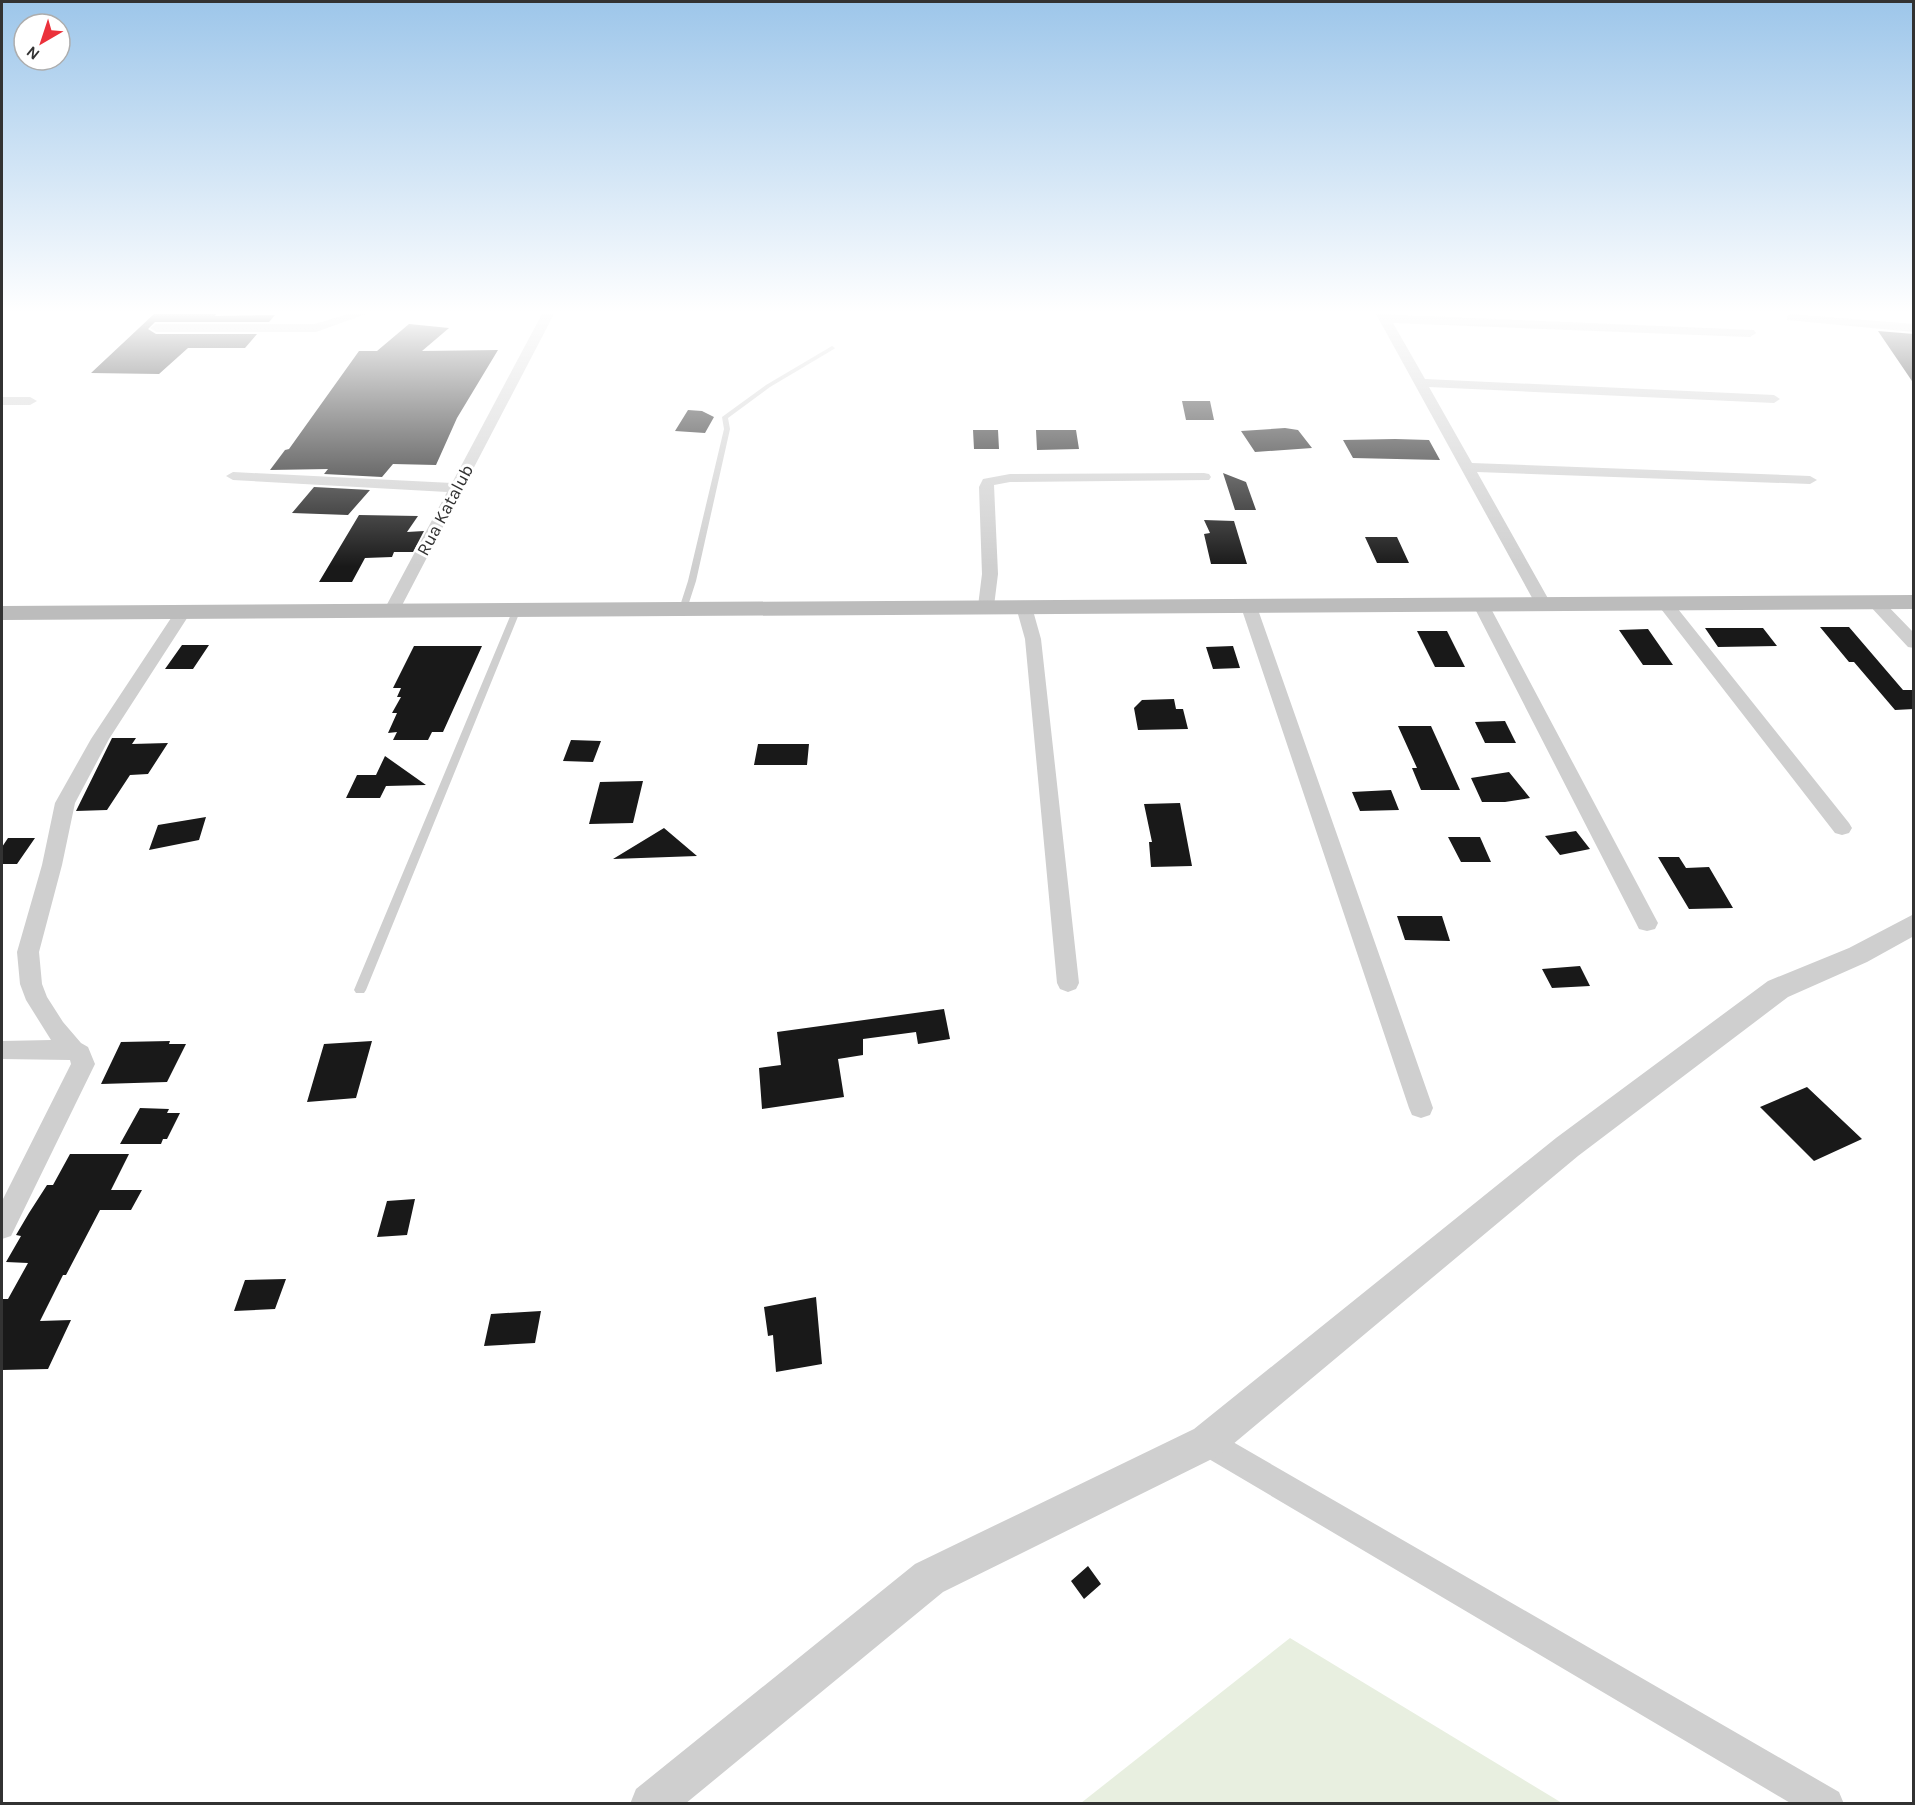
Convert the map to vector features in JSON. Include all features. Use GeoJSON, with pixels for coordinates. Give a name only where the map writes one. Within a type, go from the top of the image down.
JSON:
{"type":"FeatureCollection","features":[{"type":"Feature","properties":{"kind":"main road"},"geometry":{"type":"LineString","coordinates":[[2,613],[1542,602],[1914,602]]}},
{"type":"Feature","properties":{"kind":"street","name":"Rua Katalub"},"geometry":{"type":"LineString","coordinates":[[392,610],[504,398]]}},
{"type":"Feature","properties":{"kind":"street"},"geometry":{"type":"LineString","coordinates":[[1430,398],[1542,602]]}},
{"type":"Feature","properties":{"kind":"street"},"geometry":{"type":"LineString","coordinates":[[1757,398],[1774,399]]}},
{"type":"Feature","properties":{"kind":"street"},"geometry":{"type":"LineString","coordinates":[[2,401],[30,401]]}},
{"type":"Feature","properties":{"kind":"street"},"geometry":{"type":"LineString","coordinates":[[1468,467],[1810,480]]}},
{"type":"Feature","properties":{"kind":"street"},"geometry":{"type":"LineString","coordinates":[[233,476],[456,489]]}},
{"type":"Feature","properties":{"kind":"street"},"geometry":{"type":"LineString","coordinates":[[986,606],[990,574],[986,487],[988,482],[1010,478],[1204,477]]}},
{"type":"Feature","properties":{"kind":"street"},"geometry":{"type":"LineString","coordinates":[[1664,602],[1842,828]]}},
{"type":"Feature","properties":{"kind":"street"},"geometry":{"type":"LineString","coordinates":[[1875,602],[1914,643]]}},
{"type":"Feature","properties":{"kind":"street"},"geometry":{"type":"LineString","coordinates":[[1480,603],[1647,923]]}},
{"type":"Feature","properties":{"kind":"street"},"geometry":{"type":"LineString","coordinates":[[1248,604],[1421,1108]]}},
{"type":"Feature","properties":{"kind":"street"},"geometry":{"type":"LineString","coordinates":[[1024,607],[1033,639],[1068,983]]}},
{"type":"Feature","properties":{"kind":"street"},"geometry":{"type":"LineString","coordinates":[[2,1227],[83,1064],[80,1054],[73,1050],[55,1029],[38,1000],[31,984],[28,952],[52,865],[65,803],[100,739],[183,612]]}},
{"type":"Feature","properties":{"kind":"street"},"geometry":{"type":"LineString","coordinates":[[651,1803],[929,1578],[1207,1442],[1567,1147],[1778,989],[1857,955],[1914,924]]}},
{"type":"Feature","properties":{"kind":"street"},"geometry":{"type":"LineString","coordinates":[[2,1050],[73,1050]]}},
{"type":"Feature","properties":{"kind":"street"},"geometry":{"type":"LineString","coordinates":[[1207,1442],[1827,1803]]}},
{"type":"Feature","properties":{"kind":"lane"},"geometry":{"type":"LineString","coordinates":[[683,609],[692,581],[727,429],[725,417],[751,398]]}},
{"type":"Feature","properties":{"kind":"lane"},"geometry":{"type":"LineString","coordinates":[[360,990],[518,609]]}},
{"type":"Feature","properties":{"kind":"green space"},"geometry":{"type":"Polygon","coordinates":[[[1290,1638],[1562,1803],[1081,1803],[1290,1638]]]}},
{"type":"Feature","properties":{"kind":"building"},"geometry":{"type":"Polygon","coordinates":[[[325,398],[469,398],[457,418],[436,465],[393,464],[382,477],[324,474],[328,469],[270,470],[285,450],[289,449],[325,398]]]}},
{"type":"Feature","properties":{"kind":"building"},"geometry":{"type":"Polygon","coordinates":[[[1182,401],[1210,401],[1214,420],[1186,420],[1182,401]]]}},
{"type":"Feature","properties":{"kind":"building"},"geometry":{"type":"Polygon","coordinates":[[[688,410],[702,411],[714,417],[705,433],[675,431],[688,410]]]}},
{"type":"Feature","properties":{"kind":"building"},"geometry":{"type":"Polygon","coordinates":[[[1285,428],[1298,430],[1312,448],[1255,452],[1241,431],[1285,428]]]}},
{"type":"Feature","properties":{"kind":"building"},"geometry":{"type":"Polygon","coordinates":[[[973,430],[998,430],[999,449],[974,449],[973,430]]]}},
{"type":"Feature","properties":{"kind":"building"},"geometry":{"type":"Polygon","coordinates":[[[1036,430],[1076,430],[1079,449],[1037,450],[1036,430]]]}},
{"type":"Feature","properties":{"kind":"building"},"geometry":{"type":"Polygon","coordinates":[[[1343,440],[1429,440],[1440,460],[1353,458],[1343,440]]]}},
{"type":"Feature","properties":{"kind":"building"},"geometry":{"type":"Polygon","coordinates":[[[1223,473],[1246,482],[1256,510],[1235,510],[1223,473]]]}},
{"type":"Feature","properties":{"kind":"building"},"geometry":{"type":"Polygon","coordinates":[[[314,487],[370,490],[348,515],[292,513],[314,487]]]}},
{"type":"Feature","properties":{"kind":"building"},"geometry":{"type":"Polygon","coordinates":[[[359,515],[418,516],[407,532],[424,531],[413,552],[394,552],[392,557],[365,558],[352,582],[319,582],[359,515]]]}},
{"type":"Feature","properties":{"kind":"building"},"geometry":{"type":"Polygon","coordinates":[[[1204,520],[1234,521],[1247,564],[1211,564],[1204,534],[1210,533],[1204,520]]]}},
{"type":"Feature","properties":{"kind":"building"},"geometry":{"type":"Polygon","coordinates":[[[1365,537],[1397,537],[1409,563],[1377,563],[1365,537]]]}},
{"type":"Feature","properties":{"kind":"building"},"geometry":{"type":"Polygon","coordinates":[[[1820,627],[1849,627],[1903,690],[1914,690],[1914,709],[1895,710],[1854,662],[1849,662],[1820,627]]]}},
{"type":"Feature","properties":{"kind":"building"},"geometry":{"type":"Polygon","coordinates":[[[1705,628],[1763,628],[1777,646],[1718,647],[1705,628]]]}},
{"type":"Feature","properties":{"kind":"building"},"geometry":{"type":"Polygon","coordinates":[[[1648,629],[1673,665],[1643,665],[1619,630],[1648,629]]]}},
{"type":"Feature","properties":{"kind":"building"},"geometry":{"type":"Polygon","coordinates":[[[1417,631],[1447,631],[1465,667],[1435,667],[1417,631]]]}},
{"type":"Feature","properties":{"kind":"building"},"geometry":{"type":"Polygon","coordinates":[[[182,645],[209,645],[193,669],[165,669],[182,645]]]}},
{"type":"Feature","properties":{"kind":"building"},"geometry":{"type":"Polygon","coordinates":[[[414,646],[482,646],[443,732],[432,732],[428,740],[393,740],[397,732],[388,733],[397,713],[392,713],[401,697],[397,697],[401,688],[393,688],[414,646]]]}},
{"type":"Feature","properties":{"kind":"building"},"geometry":{"type":"Polygon","coordinates":[[[1233,646],[1240,668],[1213,669],[1206,647],[1233,646]]]}},
{"type":"Feature","properties":{"kind":"building"},"geometry":{"type":"Polygon","coordinates":[[[1174,699],[1176,709],[1183,709],[1188,729],[1138,730],[1134,708],[1142,700],[1174,699]]]}},
{"type":"Feature","properties":{"kind":"building"},"geometry":{"type":"Polygon","coordinates":[[[1505,721],[1516,743],[1485,743],[1475,722],[1505,721]]]}},
{"type":"Feature","properties":{"kind":"building"},"geometry":{"type":"Polygon","coordinates":[[[1398,726],[1431,726],[1460,790],[1421,790],[1412,768],[1417,768],[1398,726]]]}},
{"type":"Feature","properties":{"kind":"building"},"geometry":{"type":"Polygon","coordinates":[[[112,738],[136,738],[132,744],[168,743],[148,774],[130,775],[107,810],[76,811],[112,738]]]}},
{"type":"Feature","properties":{"kind":"building"},"geometry":{"type":"Polygon","coordinates":[[[571,740],[601,741],[593,762],[563,761],[571,740]]]}},
{"type":"Feature","properties":{"kind":"building"},"geometry":{"type":"Polygon","coordinates":[[[758,744],[809,744],[807,765],[754,765],[758,744]]]}},
{"type":"Feature","properties":{"kind":"building"},"geometry":{"type":"Polygon","coordinates":[[[385,756],[426,785],[386,786],[380,798],[346,798],[357,775],[376,775],[385,756]]]}},
{"type":"Feature","properties":{"kind":"building"},"geometry":{"type":"Polygon","coordinates":[[[1509,772],[1530,798],[1505,802],[1482,802],[1471,778],[1509,772]]]}},
{"type":"Feature","properties":{"kind":"building"},"geometry":{"type":"Polygon","coordinates":[[[643,781],[633,823],[589,824],[600,782],[643,781]]]}},
{"type":"Feature","properties":{"kind":"building"},"geometry":{"type":"Polygon","coordinates":[[[1391,790],[1399,810],[1360,811],[1352,792],[1391,790]]]}},
{"type":"Feature","properties":{"kind":"building"},"geometry":{"type":"Polygon","coordinates":[[[1180,803],[1192,866],[1151,867],[1149,842],[1152,842],[1144,804],[1180,803]]]}},
{"type":"Feature","properties":{"kind":"building"},"geometry":{"type":"Polygon","coordinates":[[[206,817],[199,840],[149,850],[158,825],[206,817]]]}},
{"type":"Feature","properties":{"kind":"building"},"geometry":{"type":"Polygon","coordinates":[[[664,828],[697,856],[613,859],[664,828]]]}},
{"type":"Feature","properties":{"kind":"building"},"geometry":{"type":"Polygon","coordinates":[[[1576,831],[1590,849],[1560,855],[1545,836],[1576,831]]]}},
{"type":"Feature","properties":{"kind":"building"},"geometry":{"type":"Polygon","coordinates":[[[1448,837],[1480,837],[1491,862],[1461,862],[1448,837]]]}},
{"type":"Feature","properties":{"kind":"building"},"geometry":{"type":"Polygon","coordinates":[[[8,838],[35,838],[17,864],[2,864],[2,847],[8,838]]]}},
{"type":"Feature","properties":{"kind":"building"},"geometry":{"type":"Polygon","coordinates":[[[1658,857],[1679,857],[1686,868],[1709,867],[1733,908],[1689,909],[1658,857]]]}},
{"type":"Feature","properties":{"kind":"building"},"geometry":{"type":"Polygon","coordinates":[[[1397,916],[1442,916],[1450,941],[1405,940],[1397,916]]]}},
{"type":"Feature","properties":{"kind":"building"},"geometry":{"type":"Polygon","coordinates":[[[1580,966],[1590,986],[1552,988],[1542,969],[1580,966]]]}},
{"type":"Feature","properties":{"kind":"building"},"geometry":{"type":"Polygon","coordinates":[[[944,1009],[950,1039],[918,1044],[916,1032],[863,1039],[863,1055],[838,1059],[844,1097],[762,1109],[759,1068],[781,1065],[777,1032],[944,1009]]]}},
{"type":"Feature","properties":{"kind":"building"},"geometry":{"type":"Polygon","coordinates":[[[170,1041],[169,1044],[186,1044],[167,1082],[101,1084],[121,1042],[170,1041]]]}},
{"type":"Feature","properties":{"kind":"building"},"geometry":{"type":"Polygon","coordinates":[[[372,1041],[356,1098],[307,1102],[324,1044],[372,1041]]]}},
{"type":"Feature","properties":{"kind":"building"},"geometry":{"type":"Polygon","coordinates":[[[1807,1087],[1862,1139],[1814,1161],[1760,1107],[1807,1087]]]}},
{"type":"Feature","properties":{"kind":"building"},"geometry":{"type":"Polygon","coordinates":[[[140,1108],[169,1109],[167,1113],[180,1113],[167,1139],[163,1139],[161,1144],[120,1144],[140,1108]]]}},
{"type":"Feature","properties":{"kind":"building"},"geometry":{"type":"Polygon","coordinates":[[[70,1154],[129,1154],[111,1190],[142,1190],[131,1210],[100,1210],[66,1275],[63,1275],[40,1321],[71,1320],[48,1369],[2,1370],[2,1299],[8,1299],[28,1263],[6,1262],[21,1236],[16,1235],[29,1213],[47,1185],[53,1185],[70,1154]]]}},
{"type":"Feature","properties":{"kind":"building"},"geometry":{"type":"Polygon","coordinates":[[[415,1199],[407,1235],[377,1237],[387,1201],[415,1199]]]}},
{"type":"Feature","properties":{"kind":"building"},"geometry":{"type":"Polygon","coordinates":[[[286,1279],[275,1309],[234,1311],[245,1280],[286,1279]]]}},
{"type":"Feature","properties":{"kind":"building"},"geometry":{"type":"Polygon","coordinates":[[[816,1297],[822,1364],[776,1372],[773,1335],[768,1336],[764,1307],[816,1297]]]}},
{"type":"Feature","properties":{"kind":"building"},"geometry":{"type":"Polygon","coordinates":[[[541,1311],[535,1343],[484,1346],[491,1314],[541,1311]]]}},
{"type":"Feature","properties":{"kind":"building"},"geometry":{"type":"Polygon","coordinates":[[[1088,1566],[1101,1584],[1084,1599],[1071,1581],[1088,1566]]]}}]}
